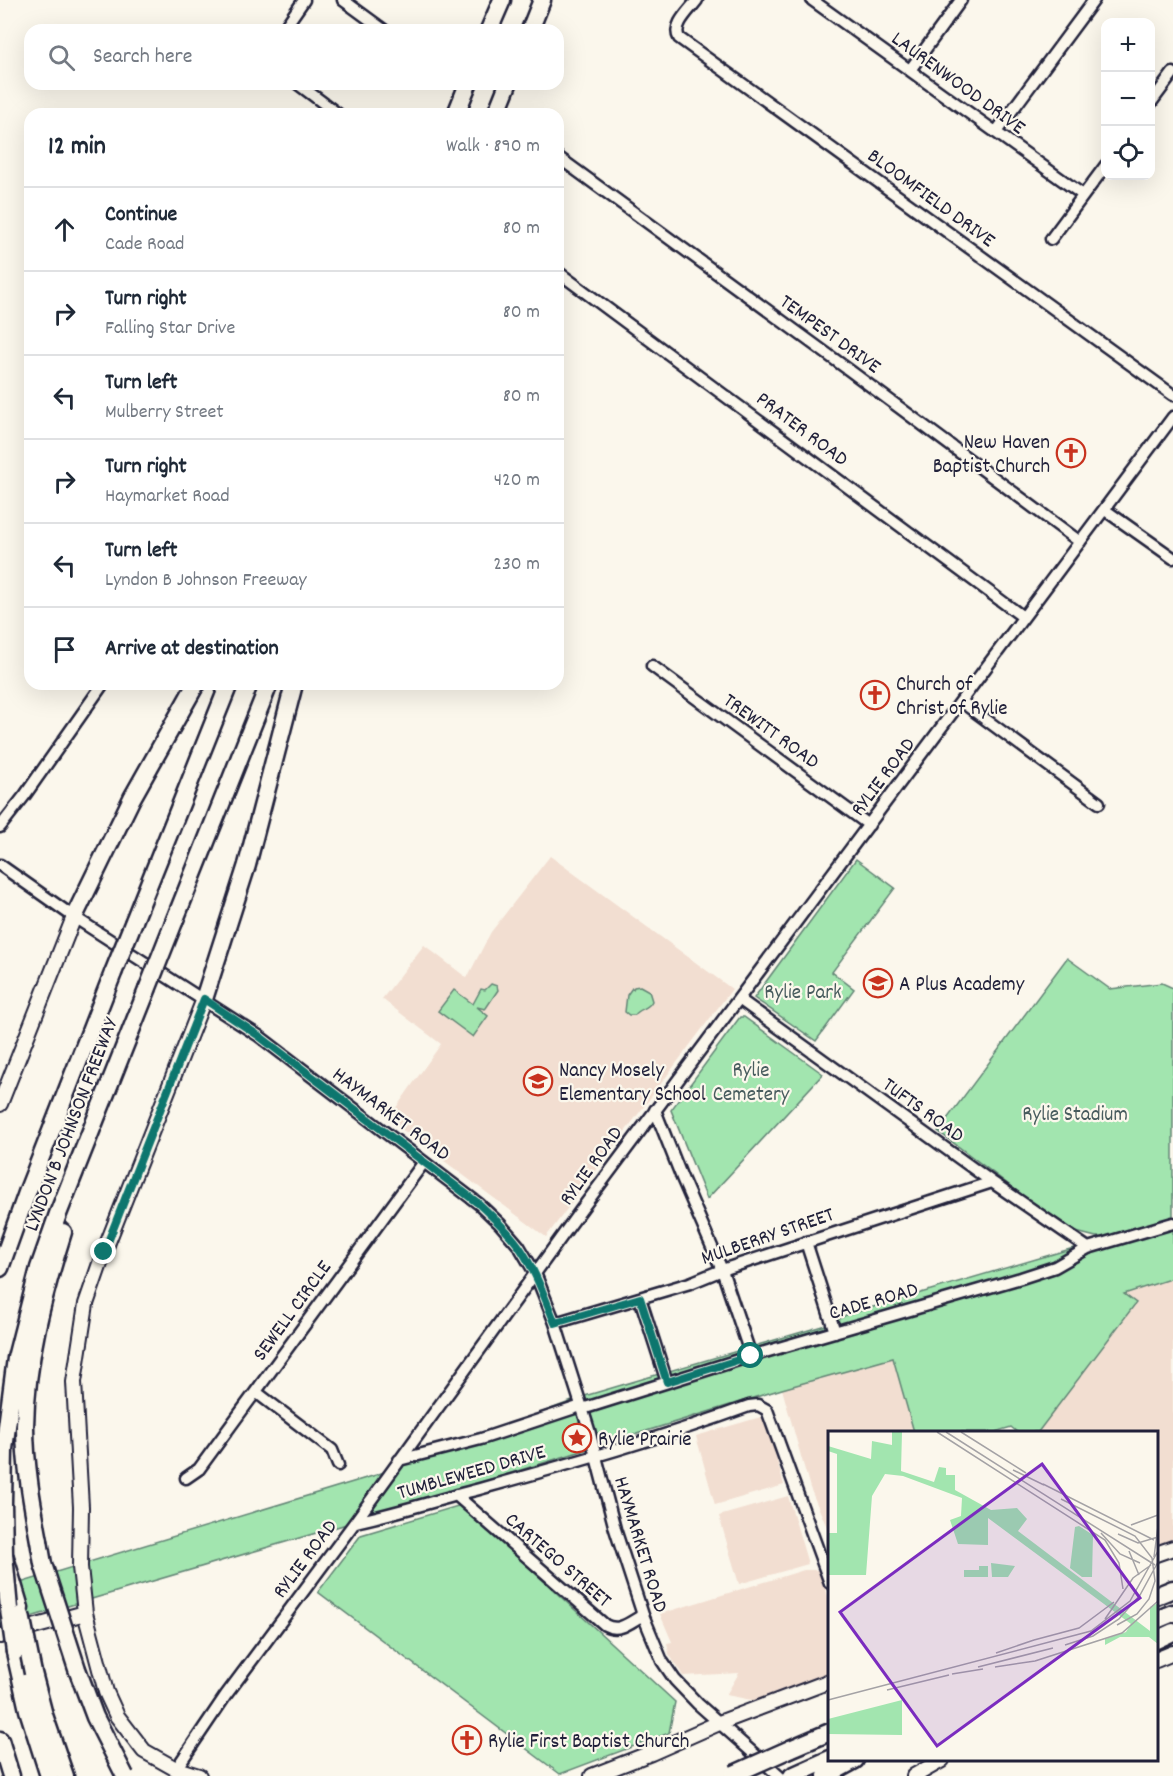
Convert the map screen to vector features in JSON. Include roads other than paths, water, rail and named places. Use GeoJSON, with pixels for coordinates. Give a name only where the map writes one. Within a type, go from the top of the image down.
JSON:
{"type":"FeatureCollection","features":[{"type":"Feature","properties":{"kind":"highway"},"geometry":{"type":"LineString","coordinates":[[492,24],[502,0]]}},
{"type":"Feature","properties":{"kind":"highway"},"geometry":{"type":"LineString","coordinates":[[532,24],[542,0]]}},
{"type":"Feature","properties":{"kind":"highway"},"geometry":{"type":"LineString","coordinates":[[458,108],[466,90]]}},
{"type":"Feature","properties":{"kind":"highway"},"geometry":{"type":"LineString","coordinates":[[498,108],[506,90]]}},
{"type":"Feature","properties":{"kind":"highway"},"geometry":{"type":"LineString","coordinates":[[74,917],[132,798],[193,690]]}},
{"type":"Feature","properties":{"kind":"highway","name":"LYNDON B JOHNSON FREEWAY"},"geometry":{"type":"LineString","coordinates":[[0,1268],[16,1220],[227,690]]}},
{"type":"Feature","properties":{"kind":"highway","name":"LYNDON B JOHNSON FREEWAY"},"geometry":{"type":"LineString","coordinates":[[27,1675],[20,1608],[4,1554],[3,1503],[4,1449],[9,1401],[26,1313],[58,1214],[267,690]]}},
{"type":"Feature","properties":{"kind":"highway"},"geometry":{"type":"LineString","coordinates":[[204,999],[248,865],[292,690]]}},
{"type":"Feature","properties":{"kind":"highway"},"geometry":{"type":"LineString","coordinates":[[110,1083],[52,1266],[31,1368],[25,1426],[31,1497],[43,1564],[95,1717],[125,1776]]}},
{"type":"Feature","properties":{"kind":"highway"},"geometry":{"type":"LineString","coordinates":[[1158,1586],[1173,1587]]}},
{"type":"Feature","properties":{"kind":"highway"},"geometry":{"type":"LineString","coordinates":[[1158,1595],[1173,1587]]}},
{"type":"Feature","properties":{"kind":"highway"},"geometry":{"type":"LineString","coordinates":[[1158,1619],[1173,1613]]}},
{"type":"Feature","properties":{"kind":"highway"},"geometry":{"type":"LineString","coordinates":[[1158,1639],[1173,1632]]}},
{"type":"Feature","properties":{"kind":"highway"},"geometry":{"type":"LineString","coordinates":[[27,1675],[49,1776]]}},
{"type":"Feature","properties":{"kind":"highway"},"geometry":{"type":"LineString","coordinates":[[27,1675],[44,1715],[65,1776]]}},
{"type":"Feature","properties":{"kind":"highway"},"geometry":{"type":"LineString","coordinates":[[729,1775],[828,1733]]}},
{"type":"Feature","properties":{"kind":"highway"},"geometry":{"type":"LineString","coordinates":[[0,1740],[11,1776]]}},
{"type":"Feature","properties":{"kind":"highway"},"geometry":{"type":"LineString","coordinates":[[792,1776],[828,1760]]}},
{"type":"Feature","properties":{"kind":"highway"},"geometry":{"type":"LineString","coordinates":[[826,1776],[853,1761]]}},
{"type":"Feature","properties":{"kind":"main road"},"geometry":{"type":"LineString","coordinates":[[0,1104],[74,917]]}},
{"type":"Feature","properties":{"kind":"main road"},"geometry":{"type":"LineString","coordinates":[[199,1776],[176,1769],[144,1751],[117,1716],[106,1692],[91,1643],[80,1567],[81,1507],[74,1382],[86,1304],[104,1252],[204,999]]}},
{"type":"Feature","properties":{"kind":"main road"},"geometry":{"type":"LineString","coordinates":[[1158,1553],[1173,1548]]}},
{"type":"Feature","properties":{"kind":"main road"},"geometry":{"type":"LineString","coordinates":[[0,1636],[85,1613]]}},
{"type":"Feature","properties":{"kind":"main road"},"geometry":{"type":"LineString","coordinates":[[1158,1659],[1173,1653]]}},
{"type":"Feature","properties":{"kind":"main road"},"geometry":{"type":"LineString","coordinates":[[592,1776],[719,1723],[828,1682]]}},
{"type":"Feature","properties":{"kind":"main road"},"geometry":{"type":"LineString","coordinates":[[914,1776],[940,1761]]}},
{"type":"Feature","properties":{"kind":"street"},"geometry":{"type":"LineString","coordinates":[[286,24],[304,0]]}},
{"type":"Feature","properties":{"kind":"street"},"geometry":{"type":"LineString","coordinates":[[343,0],[376,24]]}},
{"type":"Feature","properties":{"kind":"street","name":"BLOOMFIELD DRIVE"},"geometry":{"type":"LineString","coordinates":[[697,0],[677,26],[676,33],[679,38],[1173,395]]}},
{"type":"Feature","properties":{"kind":"street","name":"LAURENWOOD DRIVE"},"geometry":{"type":"LineString","coordinates":[[812,0],[827,4],[910,70],[1083,195]]}},
{"type":"Feature","properties":{"kind":"street"},"geometry":{"type":"LineString","coordinates":[[910,70],[961,0]]}},
{"type":"Feature","properties":{"kind":"street"},"geometry":{"type":"LineString","coordinates":[[996,132],[1094,0]]}},
{"type":"Feature","properties":{"kind":"street"},"geometry":{"type":"LineString","coordinates":[[1155,98],[1172,78]]}},
{"type":"Feature","properties":{"kind":"street"},"geometry":{"type":"LineString","coordinates":[[306,90],[330,108]]}},
{"type":"Feature","properties":{"kind":"street","name":"TEMPEST DRIVE"},"geometry":{"type":"LineString","coordinates":[[564,161],[849,369],[1080,542]]}},
{"type":"Feature","properties":{"kind":"street"},"geometry":{"type":"LineString","coordinates":[[1051,240],[1101,172]]}},
{"type":"Feature","properties":{"kind":"street","name":"PRATER ROAD"},"geometry":{"type":"LineString","coordinates":[[564,276],[1023,618]]}},
{"type":"Feature","properties":{"kind":"street","name":"RYLIE ROAD"},"geometry":{"type":"LineString","coordinates":[[176,1769],[226,1695],[655,1110],[1173,417]]}},
{"type":"Feature","properties":{"kind":"street"},"geometry":{"type":"LineString","coordinates":[[1105,510],[1173,558]]}},
{"type":"Feature","properties":{"kind":"street","name":"TREWITT ROAD"},"geometry":{"type":"LineString","coordinates":[[652,666],[869,825]]}},
{"type":"Feature","properties":{"kind":"street"},"geometry":{"type":"LineString","coordinates":[[0,827],[99,690]]}},
{"type":"Feature","properties":{"kind":"street"},"geometry":{"type":"LineString","coordinates":[[962,702],[1100,803]]}},
{"type":"Feature","properties":{"kind":"street","name":"HAYMARKET ROAD"},"geometry":{"type":"LineString","coordinates":[[0,865],[74,917],[259,1036],[479,1204],[519,1246],[535,1273],[555,1323],[582,1407],[615,1529],[643,1615],[662,1661],[675,1680],[779,1776]]}},
{"type":"Feature","properties":{"kind":"street","name":"TUFTS ROAD"},"geometry":{"type":"LineString","coordinates":[[739,999],[992,1182],[1088,1248]]}},
{"type":"Feature","properties":{"kind":"street"},"geometry":{"type":"LineString","coordinates":[[655,1110],[722,1270],[751,1356]]}},
{"type":"Feature","properties":{"kind":"street","name":"SEWELL CIRCLE"},"geometry":{"type":"LineString","coordinates":[[186,1478],[199,1469],[424,1162]]}},
{"type":"Feature","properties":{"kind":"street","name":"MULBERRY STREET"},"geometry":{"type":"LineString","coordinates":[[555,1323],[690,1283],[722,1270],[992,1182]]}},
{"type":"Feature","properties":{"kind":"street","name":"CADE ROAD"},"geometry":{"type":"LineString","coordinates":[[399,1460],[481,1439],[751,1356],[1054,1267],[1088,1248],[1173,1223]]}},
{"type":"Feature","properties":{"kind":"street"},"geometry":{"type":"LineString","coordinates":[[806,1242],[835,1332]]}},
{"type":"Feature","properties":{"kind":"street"},"geometry":{"type":"LineString","coordinates":[[640,1298],[667,1382]]}},
{"type":"Feature","properties":{"kind":"street"},"geometry":{"type":"LineString","coordinates":[[256,1392],[332,1450],[338,1465]]}},
{"type":"Feature","properties":{"kind":"street","name":"TUMBLEWEED DRIVE"},"geometry":{"type":"LineString","coordinates":[[355,1522],[390,1515],[595,1457],[758,1405],[767,1410],[828,1578]]}},
{"type":"Feature","properties":{"kind":"street","name":"CARTEGO STREET"},"geometry":{"type":"LineString","coordinates":[[456,1495],[605,1625],[612,1629],[619,1628],[643,1615]]}},
{"type":"Feature","properties":{"kind":"place","name":"New Haven Baptist Church"},"geometry":{"type":"Point","coordinates":[1071,453]}},
{"type":"Feature","properties":{"kind":"place","name":"Church of Christ of Rylie"},"geometry":{"type":"Point","coordinates":[875,695]}},
{"type":"Feature","properties":{"kind":"place","name":"A Plus Academy"},"geometry":{"type":"Point","coordinates":[878,983]}},
{"type":"Feature","properties":{"kind":"place","name":"Nancy Mosely Elementary School"},"geometry":{"type":"Point","coordinates":[538,1081]}},
{"type":"Feature","properties":{"kind":"place","name":"Rylie Prairie"},"geometry":{"type":"Point","coordinates":[577,1438]}},
{"type":"Feature","properties":{"kind":"place","name":"Rylie First Baptist Church"},"geometry":{"type":"Point","coordinates":[467,1740]}},
{"type":"Feature","properties":{"kind":"park label","name":"Rylie Park"},"geometry":{"type":"Point","coordinates":[803,991]}},
{"type":"Feature","properties":{"kind":"park label","name":"Rylie Cemetery"},"geometry":{"type":"Point","coordinates":[751,1081]}},
{"type":"Feature","properties":{"kind":"park label","name":"Rylie Stadium"},"geometry":{"type":"Point","coordinates":[1075,1113]}}]}
